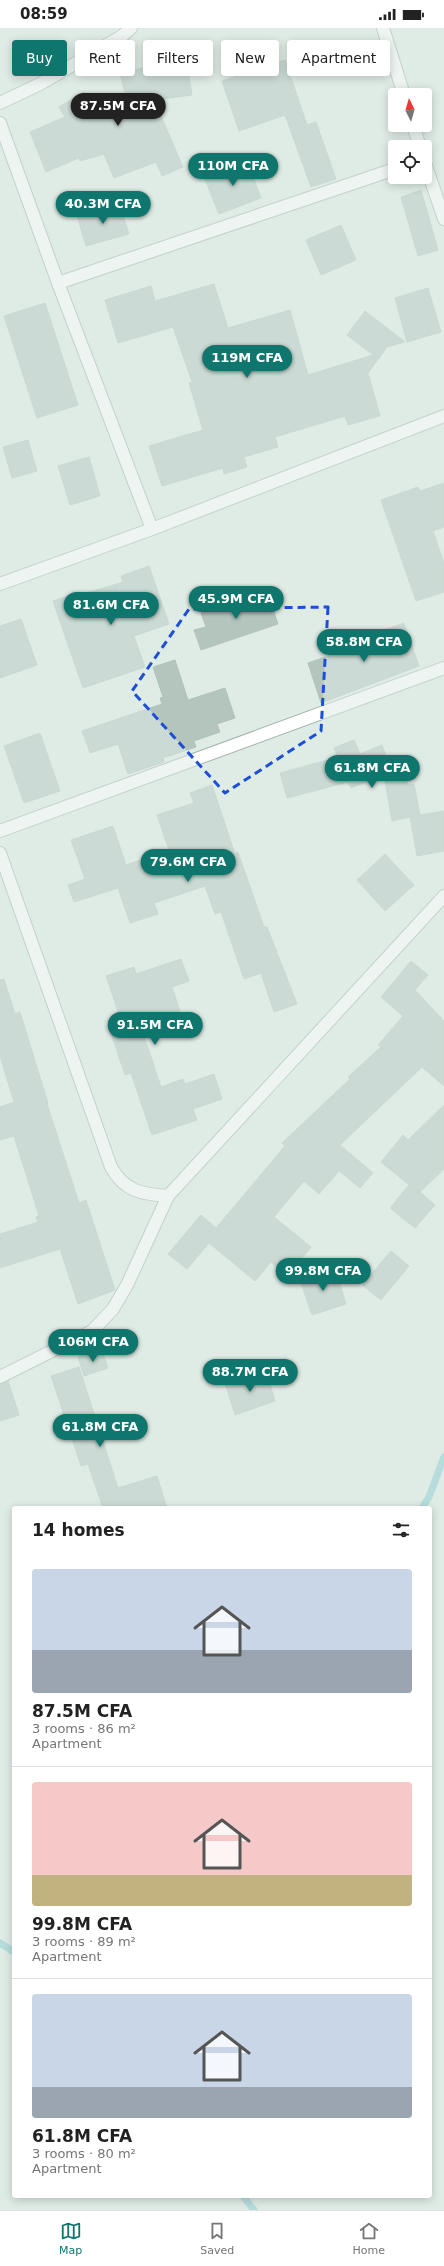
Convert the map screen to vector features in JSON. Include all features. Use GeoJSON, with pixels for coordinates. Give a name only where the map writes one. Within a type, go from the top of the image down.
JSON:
{"type":"FeatureCollection","features":[{"type":"Feature","properties":{"kind":"street"},"geometry":{"type":"LineString","coordinates":[[0,103],[40,84],[122,36],[131,28]]}},
{"type":"Feature","properties":{"kind":"street"},"geometry":{"type":"LineString","coordinates":[[383,28],[402,88]]}},
{"type":"Feature","properties":{"kind":"street"},"geometry":{"type":"LineString","coordinates":[[0,123],[58,283],[152,529]]}},
{"type":"Feature","properties":{"kind":"street"},"geometry":{"type":"LineString","coordinates":[[58,283],[388,171]]}},
{"type":"Feature","properties":{"kind":"street"},"geometry":{"type":"LineString","coordinates":[[432,184],[444,219]]}},
{"type":"Feature","properties":{"kind":"street"},"geometry":{"type":"LineString","coordinates":[[0,584],[152,529],[444,416]]}},
{"type":"Feature","properties":{"kind":"street"},"geometry":{"type":"LineString","coordinates":[[0,831],[444,668]]}},
{"type":"Feature","properties":{"kind":"street"},"geometry":{"type":"LineString","coordinates":[[0,853],[112,1167],[118,1178],[132,1190],[149,1195],[168,1196]]}},
{"type":"Feature","properties":{"kind":"street"},"geometry":{"type":"LineString","coordinates":[[0,1376],[92,1331],[114,1309],[127,1285],[168,1196],[444,896]]}},
{"type":"Feature","properties":{"kind":"highlighted area"},"geometry":{"type":"Polygon","coordinates":[[[328,607],[321,731],[225,793],[132,691],[189,609],[328,607]]]}},
{"type":"Feature","properties":{"kind":"building"},"geometry":{"type":"Polygon","coordinates":[[[285,60],[287,66],[287,76],[290,76],[307,125],[316,122],[336,179],[311,187],[285,115],[239,131],[222,81],[237,76],[279,76],[279,62],[285,60]]]}},
{"type":"Feature","properties":{"kind":"building"},"geometry":{"type":"Polygon","coordinates":[[[143,68],[143,76],[189,76],[192,95],[154,100],[183,167],[162,176],[156,162],[114,178],[104,154],[80,161],[79,158],[46,172],[30,132],[65,117],[59,107],[84,92],[101,120],[129,109],[121,76],[135,76],[135,70],[143,68]]]}},
{"type":"Feature","properties":{"kind":"building"},"geometry":{"type":"Polygon","coordinates":[[[247,161],[261,198],[219,214],[204,177],[247,161]]]}},
{"type":"Feature","properties":{"kind":"building"},"geometry":{"type":"Polygon","coordinates":[[[421,190],[438,250],[418,256],[401,197],[421,190]]]}},
{"type":"Feature","properties":{"kind":"building"},"geometry":{"type":"Polygon","coordinates":[[[119,203],[129,234],[86,246],[77,216],[119,203]]]}},
{"type":"Feature","properties":{"kind":"building"},"geometry":{"type":"Polygon","coordinates":[[[341,225],[356,260],[321,275],[306,240],[341,225]]]}},
{"type":"Feature","properties":{"kind":"building"},"geometry":{"type":"Polygon","coordinates":[[[214,284],[228,328],[290,310],[308,375],[373,355],[347,335],[365,311],[405,342],[387,347],[368,373],[380,416],[348,425],[345,416],[275,437],[278,447],[244,457],[247,467],[224,474],[223,468],[162,486],[149,446],[203,430],[189,383],[192,382],[173,327],[118,343],[105,300],[151,286],[155,301],[214,284]]]}},
{"type":"Feature","properties":{"kind":"building"},"geometry":{"type":"Polygon","coordinates":[[[428,288],[441,332],[407,342],[395,298],[428,288]]]}},
{"type":"Feature","properties":{"kind":"building"},"geometry":{"type":"Polygon","coordinates":[[[45,303],[78,405],[37,418],[4,316],[45,303]]]}},
{"type":"Feature","properties":{"kind":"building"},"geometry":{"type":"Polygon","coordinates":[[[28,440],[37,471],[12,478],[3,447],[28,440]]]}},
{"type":"Feature","properties":{"kind":"building"},"geometry":{"type":"Polygon","coordinates":[[[89,457],[100,496],[70,505],[58,466],[89,457]]]}},
{"type":"Feature","properties":{"kind":"building"},"geometry":{"type":"Polygon","coordinates":[[[444,483],[444,527],[433,531],[444,563],[444,592],[416,601],[381,500],[418,487],[420,491],[444,483]]]}},
{"type":"Feature","properties":{"kind":"building"},"geometry":{"type":"Polygon","coordinates":[[[149,566],[169,624],[134,636],[145,667],[83,688],[53,601],[73,594],[74,597],[123,582],[121,576],[149,566]]]}},
{"type":"Feature","properties":{"kind":"building"},"geometry":{"type":"Polygon","coordinates":[[[267,591],[278,624],[201,650],[194,630],[206,627],[201,613],[267,591]]]}},
{"type":"Feature","properties":{"kind":"building"},"geometry":{"type":"Polygon","coordinates":[[[21,619],[37,665],[0,678],[0,626],[21,619]]]}},
{"type":"Feature","properties":{"kind":"building"},"geometry":{"type":"Polygon","coordinates":[[[404,623],[419,666],[321,703],[308,663],[363,644],[361,638],[404,623]]]}},
{"type":"Feature","properties":{"kind":"building"},"geometry":{"type":"Polygon","coordinates":[[[175,660],[188,700],[225,688],[235,718],[217,724],[220,732],[194,741],[196,747],[163,758],[164,762],[128,774],[118,744],[90,753],[82,731],[162,704],[160,698],[163,697],[153,667],[175,660]]]}},
{"type":"Feature","properties":{"kind":"building"},"geometry":{"type":"Polygon","coordinates":[[[40,733],[60,791],[24,803],[4,746],[40,733]]]}},
{"type":"Feature","properties":{"kind":"building"},"geometry":{"type":"Polygon","coordinates":[[[354,740],[360,754],[382,745],[388,761],[397,757],[408,785],[414,784],[420,815],[444,811],[444,851],[417,856],[410,817],[392,821],[384,775],[351,788],[348,782],[287,798],[280,773],[338,757],[334,748],[354,740]]]}},
{"type":"Feature","properties":{"kind":"building"},"geometry":{"type":"Polygon","coordinates":[[[212,785],[235,854],[238,852],[264,927],[267,927],[297,1004],[274,1012],[261,973],[244,979],[221,912],[215,914],[205,886],[154,903],[158,914],[130,923],[118,888],[74,902],[68,885],[85,879],[71,840],[113,826],[126,865],[169,850],[157,815],[194,803],[190,793],[212,785]]]}},
{"type":"Feature","properties":{"kind":"building"},"geometry":{"type":"Polygon","coordinates":[[[385,854],[414,885],[385,911],[357,880],[385,854]]]}},
{"type":"Feature","properties":{"kind":"building"},"geometry":{"type":"Polygon","coordinates":[[[181,959],[189,981],[172,987],[180,1011],[140,1024],[161,1087],[183,1079],[185,1084],[214,1074],[222,1099],[193,1109],[197,1120],[152,1135],[131,1073],[125,1075],[111,1033],[124,1029],[106,976],[134,967],[136,974],[181,959]]]}},
{"type":"Feature","properties":{"kind":"building"},"geometry":{"type":"Polygon","coordinates":[[[411,961],[428,975],[415,990],[444,1021],[444,1086],[422,1067],[340,1145],[373,1173],[360,1188],[339,1171],[319,1194],[304,1181],[274,1217],[311,1247],[287,1276],[271,1262],[255,1281],[209,1243],[187,1269],[168,1254],[201,1215],[216,1228],[285,1146],[282,1143],[350,1079],[348,1077],[381,1047],[378,1045],[403,1016],[381,997],[411,961]]]}},
{"type":"Feature","properties":{"kind":"building"},"geometry":{"type":"Polygon","coordinates":[[[4,979],[15,1014],[20,1012],[48,1103],[47,1104],[79,1203],[86,1200],[115,1290],[78,1304],[60,1249],[0,1268],[0,1234],[38,1222],[36,1217],[39,1216],[14,1136],[0,1140],[0,1107],[14,1102],[0,1056],[0,980],[4,979]]]}},
{"type":"Feature","properties":{"kind":"building"},"geometry":{"type":"Polygon","coordinates":[[[444,1105],[444,1169],[420,1192],[435,1205],[415,1228],[390,1208],[409,1185],[381,1162],[403,1135],[408,1140],[444,1105]]]}},
{"type":"Feature","properties":{"kind":"building"},"geometry":{"type":"Polygon","coordinates":[[[391,1251],[409,1266],[381,1300],[362,1285],[391,1251]]]}},
{"type":"Feature","properties":{"kind":"building"},"geometry":{"type":"Polygon","coordinates":[[[335,1268],[346,1304],[312,1315],[300,1280],[335,1268]]]}},
{"type":"Feature","properties":{"kind":"building"},"geometry":{"type":"Polygon","coordinates":[[[102,1350],[108,1368],[84,1376],[78,1357],[102,1350]]]}},
{"type":"Feature","properties":{"kind":"building"},"geometry":{"type":"Polygon","coordinates":[[[79,1367],[118,1488],[157,1476],[166,1506],[102,1506],[88,1464],[81,1466],[51,1376],[79,1367]]]}},
{"type":"Feature","properties":{"kind":"building"},"geometry":{"type":"Polygon","coordinates":[[[266,1371],[275,1401],[235,1415],[225,1383],[266,1371]]]}},
{"type":"Feature","properties":{"kind":"building"},"geometry":{"type":"Polygon","coordinates":[[[8,1381],[19,1415],[0,1421],[0,1384],[8,1381]]]}},
{"type":"Feature","properties":{"kind":"waterway"},"geometry":{"type":"LineString","coordinates":[[423,1506],[429,1497],[444,1457]]}},
{"type":"Feature","properties":{"kind":"waterway"},"geometry":{"type":"LineString","coordinates":[[0,1943],[12,1951]]}},
{"type":"Feature","properties":{"kind":"waterway"},"geometry":{"type":"LineString","coordinates":[[245,2198],[254,2210]]}}]}
